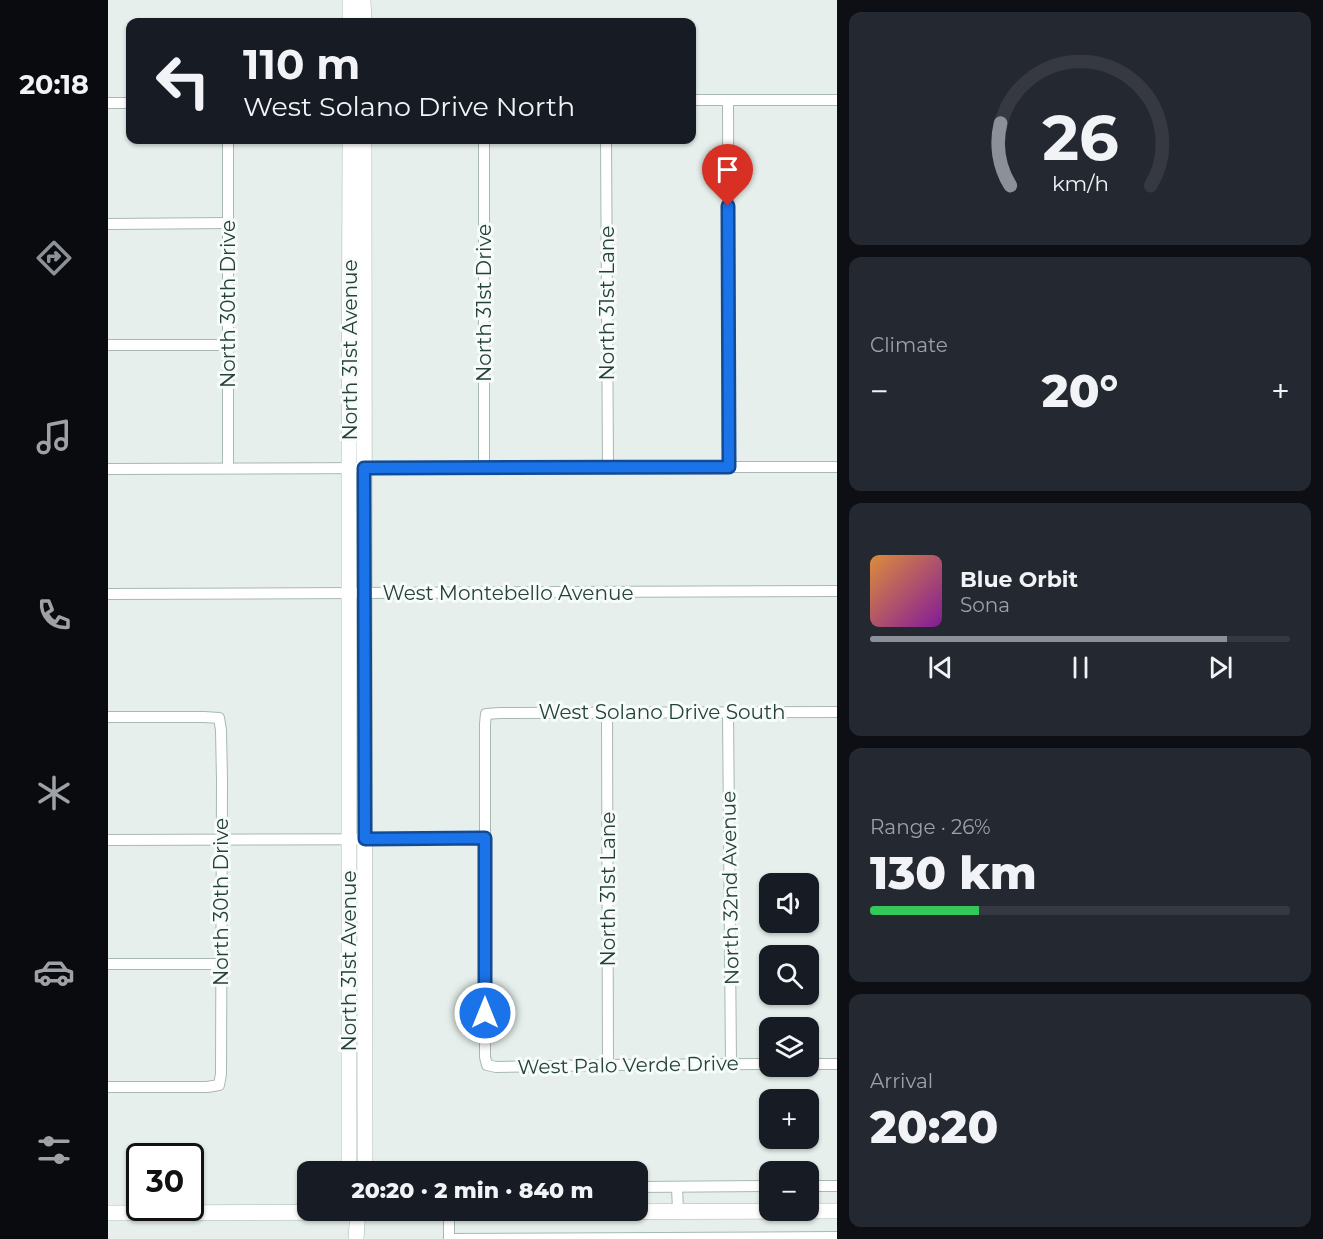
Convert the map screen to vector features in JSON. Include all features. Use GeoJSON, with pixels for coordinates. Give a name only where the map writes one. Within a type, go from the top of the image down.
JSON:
{"type":"FeatureCollection","features":[{"type":"Feature","properties":{"kind":"street"},"geometry":{"type":"LineString","coordinates":[[350,0],[350,18]]}},
{"type":"Feature","properties":{"kind":"street"},"geometry":{"type":"LineString","coordinates":[[363,0],[364,18]]}},
{"type":"Feature","properties":{"kind":"street"},"geometry":{"type":"LineString","coordinates":[[696,100],[837,100]]}},
{"type":"Feature","properties":{"kind":"street"},"geometry":{"type":"LineString","coordinates":[[728,100],[729,467]]}},
{"type":"Feature","properties":{"kind":"street"},"geometry":{"type":"LineString","coordinates":[[108,103],[126,103]]}},
{"type":"Feature","properties":{"kind":"street","name":"North 30th Drive"},"geometry":{"type":"LineString","coordinates":[[228,144],[228,468]]}},
{"type":"Feature","properties":{"kind":"street","name":"North 31st Avenue"},"geometry":{"type":"LineString","coordinates":[[350,144],[357,294]]}},
{"type":"Feature","properties":{"kind":"street","name":"North 31st Avenue"},"geometry":{"type":"LineString","coordinates":[[350,1161],[357,1024],[357,294],[364,144]]}},
{"type":"Feature","properties":{"kind":"street","name":"North 31st Drive"},"geometry":{"type":"LineString","coordinates":[[484,144],[484,467]]}},
{"type":"Feature","properties":{"kind":"street","name":"North 31st Lane"},"geometry":{"type":"LineString","coordinates":[[606,144],[608,467]]}},
{"type":"Feature","properties":{"kind":"street"},"geometry":{"type":"LineString","coordinates":[[108,224],[228,223]]}},
{"type":"Feature","properties":{"kind":"street"},"geometry":{"type":"LineString","coordinates":[[108,345],[228,345]]}},
{"type":"Feature","properties":{"kind":"street"},"geometry":{"type":"LineString","coordinates":[[108,469],[837,467]]}},
{"type":"Feature","properties":{"kind":"street","name":"West Montebello Avenue"},"geometry":{"type":"LineString","coordinates":[[108,594],[837,591]]}},
{"type":"Feature","properties":{"kind":"street","name":"North 31st Lane"},"geometry":{"type":"LineString","coordinates":[[607,712],[608,1065]]}},
{"type":"Feature","properties":{"kind":"street","name":"North 32nd Avenue"},"geometry":{"type":"LineString","coordinates":[[728,712],[731,1064]]}},
{"type":"Feature","properties":{"kind":"street","name":"West Solano Drive South"},"geometry":{"type":"LineString","coordinates":[[485,838],[486,714],[837,712]]}},
{"type":"Feature","properties":{"kind":"street","name":"North 30th Drive"},"geometry":{"type":"LineString","coordinates":[[108,717],[219,718],[221,730],[221,1074],[219,1085],[108,1087]]}},
{"type":"Feature","properties":{"kind":"street"},"geometry":{"type":"LineString","coordinates":[[108,840],[485,838]]}},
{"type":"Feature","properties":{"kind":"street","name":"West Palo Verde Drive"},"geometry":{"type":"LineString","coordinates":[[485,838],[485,1057],[487,1065],[496,1068],[759,1064]]}},
{"type":"Feature","properties":{"kind":"street"},"geometry":{"type":"LineString","coordinates":[[108,964],[220,964]]}},
{"type":"Feature","properties":{"kind":"street","name":"North 31st Avenue"},"geometry":{"type":"LineString","coordinates":[[357,1024],[364,1161]]}},
{"type":"Feature","properties":{"kind":"street"},"geometry":{"type":"LineString","coordinates":[[819,1064],[837,1064]]}},
{"type":"Feature","properties":{"kind":"street"},"geometry":{"type":"LineString","coordinates":[[648,1187],[759,1186]]}},
{"type":"Feature","properties":{"kind":"street"},"geometry":{"type":"LineString","coordinates":[[819,1186],[837,1186]]}},
{"type":"Feature","properties":{"kind":"street"},"geometry":{"type":"LineString","coordinates":[[677,1187],[678,1211]]}},
{"type":"Feature","properties":{"kind":"street"},"geometry":{"type":"LineString","coordinates":[[108,1213],[297,1211]]}},
{"type":"Feature","properties":{"kind":"street"},"geometry":{"type":"LineString","coordinates":[[648,1211],[837,1211]]}},
{"type":"Feature","properties":{"kind":"street"},"geometry":{"type":"LineString","coordinates":[[356,1239],[357,1221]]}},
{"type":"Feature","properties":{"kind":"street"},"geometry":{"type":"LineString","coordinates":[[442,1221],[449,1239],[837,1237]]}},
{"type":"Feature","properties":{"kind":"route"},"geometry":{"type":"LineString","coordinates":[[485,1013],[485,838],[365,839],[364,468],[729,467],[728,206]]}}]}
